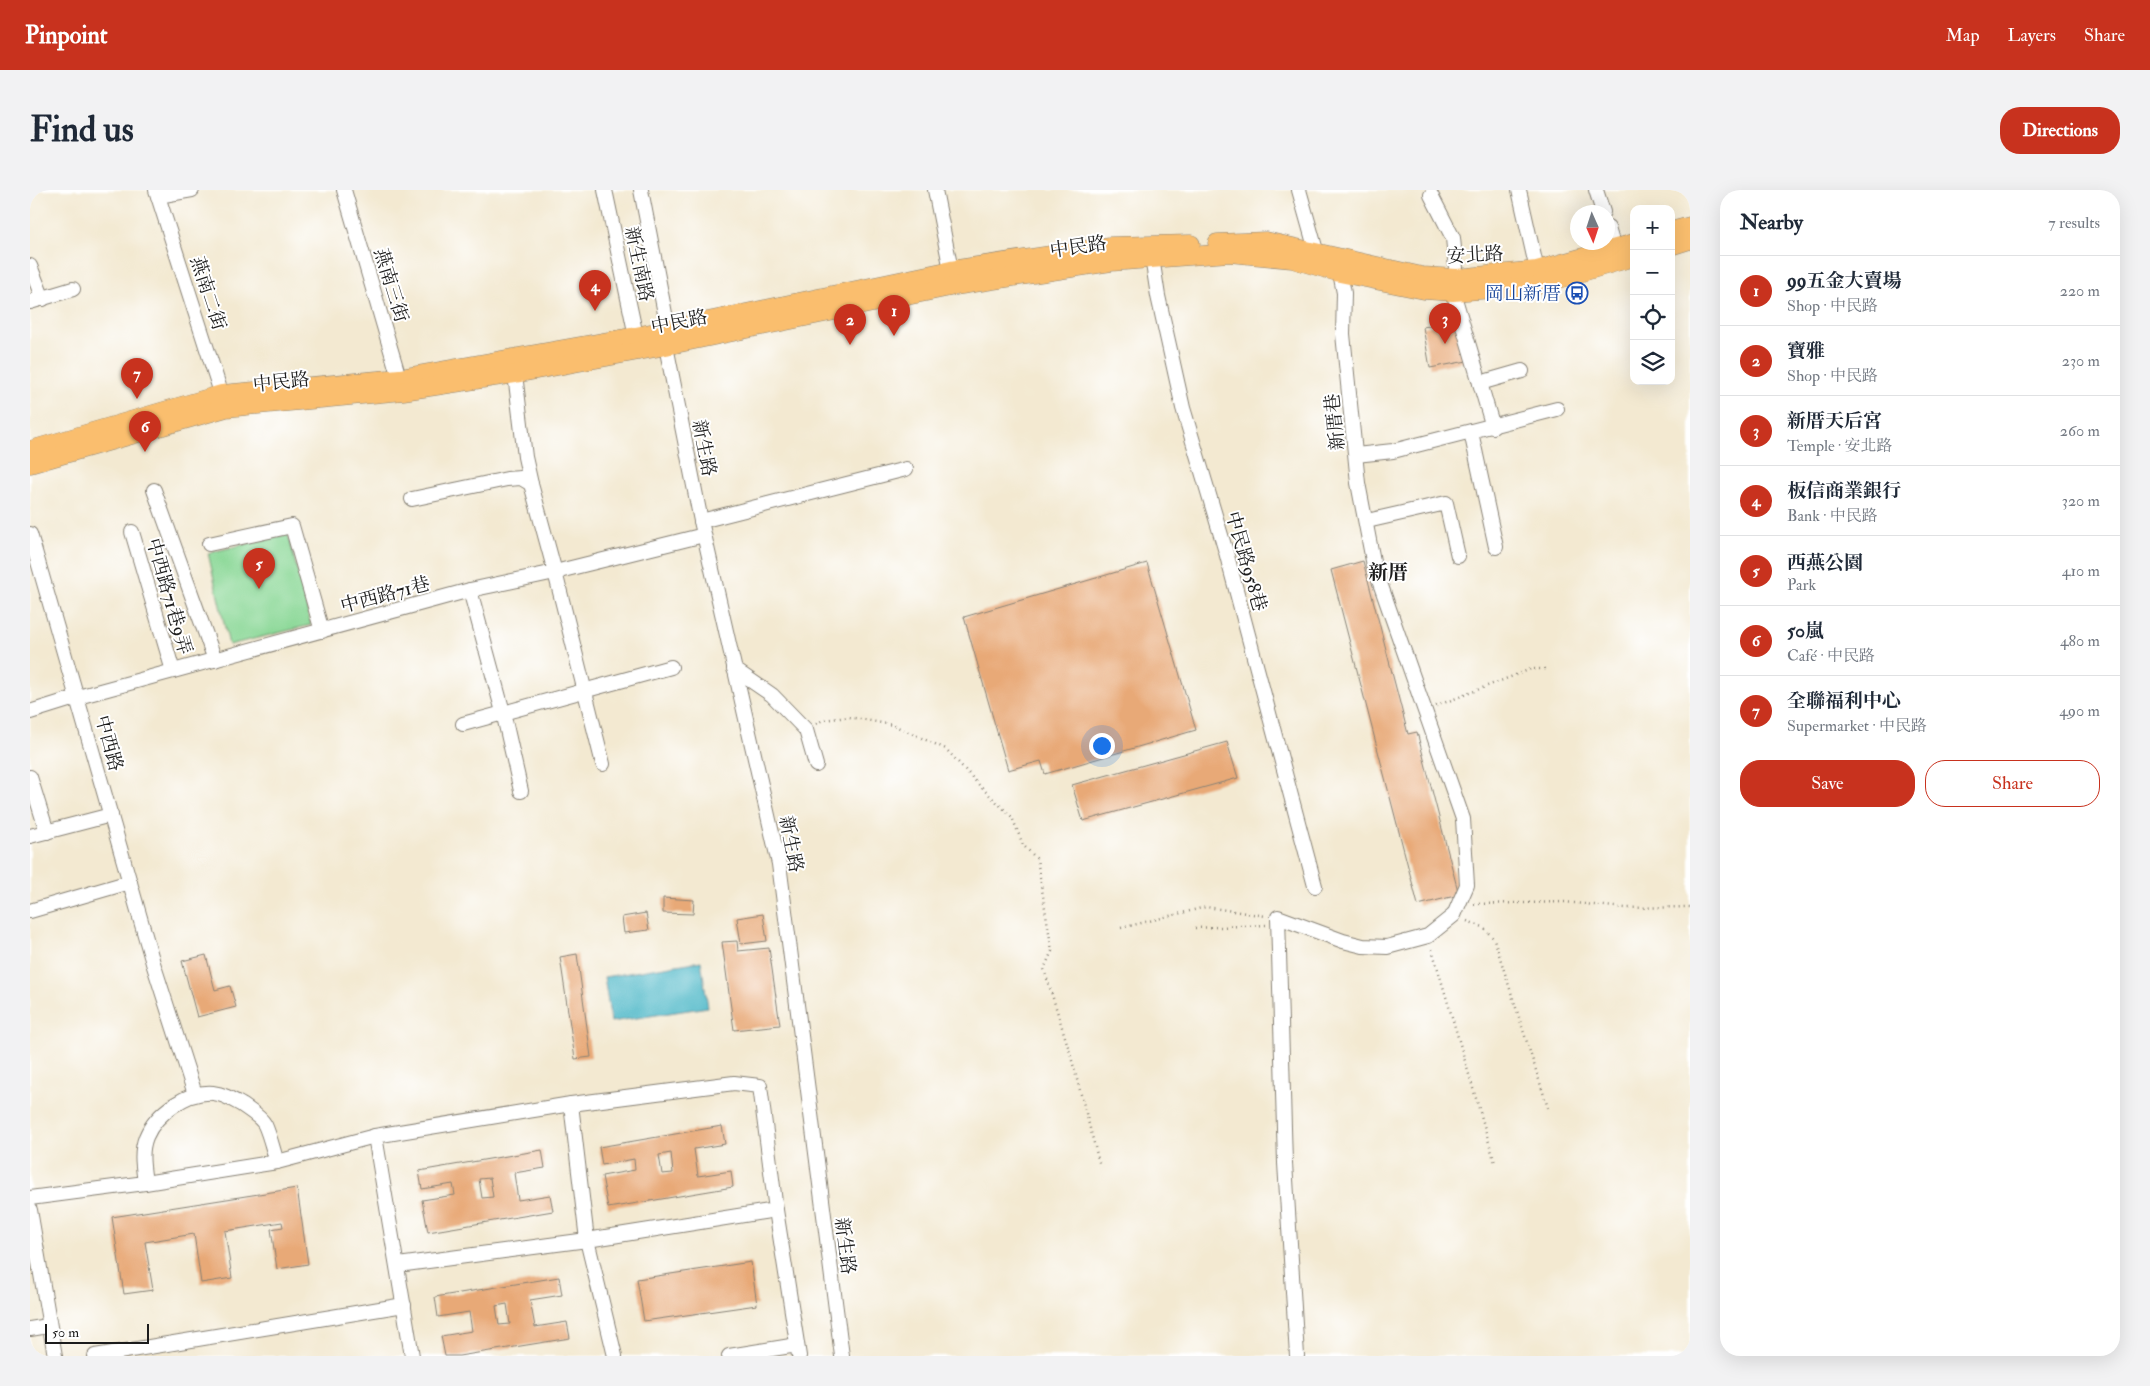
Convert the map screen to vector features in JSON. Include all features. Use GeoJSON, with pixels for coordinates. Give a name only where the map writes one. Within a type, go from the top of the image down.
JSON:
{"type":"FeatureCollection","features":[{"type":"Feature","properties":{"kind":"main road"},"geometry":{"type":"LineString","coordinates":[[1675,231],[1690,226]]}},
{"type":"Feature","properties":{"kind":"main road"},"geometry":{"type":"LineString","coordinates":[[1675,245],[1690,240]]}},
{"type":"Feature","properties":{"kind":"main road","name":"中民路"},"geometry":{"type":"LineString","coordinates":[[30,450],[224,401],[515,374],[667,338],[953,278],[1151,252],[1266,241],[1317,254]]}},
{"type":"Feature","properties":{"kind":"main road","name":"中民路"},"geometry":{"type":"LineString","coordinates":[[1151,252],[1229,254],[1292,259],[1340,273]]}},
{"type":"Feature","properties":{"kind":"main road","name":"安北路"},"geometry":{"type":"LineString","coordinates":[[1317,254],[1422,276],[1455,285],[1535,286],[1622,256]]}},
{"type":"Feature","properties":{"kind":"main road","name":"安北路"},"geometry":{"type":"LineString","coordinates":[[1340,273],[1424,290],[1622,256]]}},
{"type":"Feature","properties":{"kind":"main road","name":"中民路"},"geometry":{"type":"LineString","coordinates":[[401,384],[636,336],[667,338]]}},
{"type":"Feature","properties":{"kind":"main road","name":"中民路"},"geometry":{"type":"LineString","coordinates":[[30,464],[224,401]]}},
{"type":"Feature","properties":{"kind":"street"},"geometry":{"type":"LineString","coordinates":[[157,193],[192,190]]}},
{"type":"Feature","properties":{"kind":"street","name":"燕南三街"},"geometry":{"type":"LineString","coordinates":[[344,190],[401,384]]}},
{"type":"Feature","properties":{"kind":"street","name":"新生南路"},"geometry":{"type":"LineString","coordinates":[[606,190],[636,336]]}},
{"type":"Feature","properties":{"kind":"street","name":"新生南路"},"geometry":{"type":"LineString","coordinates":[[640,190],[667,338]]}},
{"type":"Feature","properties":{"kind":"street"},"geometry":{"type":"LineString","coordinates":[[935,190],[953,278]]}},
{"type":"Feature","properties":{"kind":"street"},"geometry":{"type":"LineString","coordinates":[[1300,190],[1317,254],[1340,273]]}},
{"type":"Feature","properties":{"kind":"street"},"geometry":{"type":"LineString","coordinates":[[1519,190],[1538,270]]}},
{"type":"Feature","properties":{"kind":"street"},"geometry":{"type":"LineString","coordinates":[[1596,190],[1601,205]]}},
{"type":"Feature","properties":{"kind":"street","name":"燕南二街"},"geometry":{"type":"LineString","coordinates":[[157,193],[224,401]]}},
{"type":"Feature","properties":{"kind":"street"},"geometry":{"type":"LineString","coordinates":[[1430,195],[1453,238],[1455,285],[1493,427]]}},
{"type":"Feature","properties":{"kind":"street"},"geometry":{"type":"LineString","coordinates":[[1615,242],[1622,256]]}},
{"type":"Feature","properties":{"kind":"street","name":"中民路958巷"},"geometry":{"type":"LineString","coordinates":[[1151,252],[1158,296],[1183,408],[1226,552],[1315,886]]}},
{"type":"Feature","properties":{"kind":"street"},"geometry":{"type":"LineString","coordinates":[[30,266],[36,301],[73,289]]}},
{"type":"Feature","properties":{"kind":"street","name":"新厝巷"},"geometry":{"type":"LineString","coordinates":[[1340,273],[1344,293],[1343,334],[1358,483],[1367,521],[1374,566],[1423,711],[1463,819],[1467,885],[1457,910]]}},
{"type":"Feature","properties":{"kind":"street","name":"新生路"},"geometry":{"type":"LineString","coordinates":[[667,338],[701,521],[778,864],[842,1356]]}},
{"type":"Feature","properties":{"kind":"street"},"geometry":{"type":"LineString","coordinates":[[1480,383],[1522,371]]}},
{"type":"Feature","properties":{"kind":"street"},"geometry":{"type":"LineString","coordinates":[[515,374],[530,484],[555,572],[603,764]]}},
{"type":"Feature","properties":{"kind":"street"},"geometry":{"type":"LineString","coordinates":[[1356,456],[1393,451],[1493,427],[1557,409]]}},
{"type":"Feature","properties":{"kind":"street"},"geometry":{"type":"LineString","coordinates":[[1471,432],[1496,547]]}},
{"type":"Feature","properties":{"kind":"street"},"geometry":{"type":"LineString","coordinates":[[701,521],[906,469]]}},
{"type":"Feature","properties":{"kind":"street"},"geometry":{"type":"LineString","coordinates":[[412,499],[507,479],[521,478],[530,484]]}},
{"type":"Feature","properties":{"kind":"street"},"geometry":{"type":"LineString","coordinates":[[154,490],[215,660]]}},
{"type":"Feature","properties":{"kind":"street"},"geometry":{"type":"LineString","coordinates":[[1367,521],[1446,503],[1458,556]]}},
{"type":"Feature","properties":{"kind":"street"},"geometry":{"type":"LineString","coordinates":[[210,544],[292,526],[322,631]]}},
{"type":"Feature","properties":{"kind":"street","name":"中西路71巷9弄"},"geometry":{"type":"LineString","coordinates":[[132,532],[173,671]]}},
{"type":"Feature","properties":{"kind":"street","name":"中西路"},"geometry":{"type":"LineString","coordinates":[[30,534],[153,963],[195,1094]]}},
{"type":"Feature","properties":{"kind":"street","name":"中西路71巷"},"geometry":{"type":"LineString","coordinates":[[30,712],[78,697],[470,590],[555,572],[704,535]]}},
{"type":"Feature","properties":{"kind":"street"},"geometry":{"type":"LineString","coordinates":[[470,590],[504,712],[521,790]]}},
{"type":"Feature","properties":{"kind":"street"},"geometry":{"type":"LineString","coordinates":[[463,724],[671,667]]}},
{"type":"Feature","properties":{"kind":"street"},"geometry":{"type":"LineString","coordinates":[[734,669],[772,694],[806,730],[816,765]]}},
{"type":"Feature","properties":{"kind":"street"},"geometry":{"type":"LineString","coordinates":[[30,776],[48,832]]}},
{"type":"Feature","properties":{"kind":"street"},"geometry":{"type":"LineString","coordinates":[[30,836],[111,816]]}},
{"type":"Feature","properties":{"kind":"street"},"geometry":{"type":"LineString","coordinates":[[30,911],[130,882]]}},
{"type":"Feature","properties":{"kind":"street"},"geometry":{"type":"LineString","coordinates":[[1297,1356],[1285,1163],[1278,921],[1363,946],[1387,947],[1428,936],[1457,910]]}},
{"type":"Feature","properties":{"kind":"street"},"geometry":{"type":"LineString","coordinates":[[30,1198],[277,1162],[376,1136],[571,1104],[734,1083],[760,1086],[776,1210],[798,1351],[729,1356]]}},
{"type":"Feature","properties":{"kind":"street"},"geometry":{"type":"LineString","coordinates":[[146,1182],[142,1157],[146,1138],[154,1123],[171,1107],[195,1094],[214,1093],[229,1097],[251,1111],[265,1124],[277,1162]]}},
{"type":"Feature","properties":{"kind":"street"},"geometry":{"type":"LineString","coordinates":[[571,1104],[587,1240],[615,1356]]}},
{"type":"Feature","properties":{"kind":"street"},"geometry":{"type":"LineString","coordinates":[[376,1136],[412,1356]]}},
{"type":"Feature","properties":{"kind":"street"},"geometry":{"type":"LineString","coordinates":[[30,1210],[48,1326],[55,1356]]}},
{"type":"Feature","properties":{"kind":"street"},"geometry":{"type":"LineString","coordinates":[[398,1265],[587,1240],[776,1210]]}},
{"type":"Feature","properties":{"kind":"street"},"geometry":{"type":"LineString","coordinates":[[95,1356],[404,1305]]}},
{"type":"Feature","properties":{"kind":"street"},"geometry":{"type":"LineString","coordinates":[[30,1329],[48,1326]]}},
{"type":"Feature","properties":{"kind":"path"},"geometry":{"type":"LineString","coordinates":[[1423,711],[1531,669],[1547,669]]}},
{"type":"Feature","properties":{"kind":"path"},"geometry":{"type":"LineString","coordinates":[[806,730],[823,720],[849,717],[893,725],[946,749],[1012,817],[1023,845],[1037,859],[1052,951],[1044,969],[1070,1053],[1100,1166]]}},
{"type":"Feature","properties":{"kind":"path"},"geometry":{"type":"LineString","coordinates":[[1457,910],[1565,902],[1625,908],[1690,907]]}},
{"type":"Feature","properties":{"kind":"path"},"geometry":{"type":"LineString","coordinates":[[1121,928],[1206,907],[1278,921]]}},
{"type":"Feature","properties":{"kind":"path"},"geometry":{"type":"LineString","coordinates":[[1457,910],[1483,927],[1494,939],[1548,1108]]}},
{"type":"Feature","properties":{"kind":"path"},"geometry":{"type":"LineString","coordinates":[[1195,928],[1278,921]]}},
{"type":"Feature","properties":{"kind":"path"},"geometry":{"type":"LineString","coordinates":[[1428,936],[1495,1164]]}},
{"type":"Feature","properties":{"kind":"green space"},"geometry":{"type":"Polygon","coordinates":[[[288,534],[311,625],[229,645],[208,553],[288,534]]]}},
{"type":"Feature","properties":{"kind":"water"},"geometry":{"type":"Polygon","coordinates":[[[701,961],[708,1007],[611,1022],[604,977],[701,961]]]}},
{"type":"Feature","properties":{"kind":"building"},"geometry":{"type":"Polygon","coordinates":[[[1460,321],[1467,361],[1430,368],[1423,327],[1460,321]]]}},
{"type":"Feature","properties":{"kind":"building"},"geometry":{"type":"Polygon","coordinates":[[[1363,561],[1408,734],[1417,732],[1459,895],[1418,905],[1331,570],[1363,561]]]}},
{"type":"Feature","properties":{"kind":"building"},"geometry":{"type":"Polygon","coordinates":[[[1147,563],[1196,730],[1045,774],[1041,761],[1008,770],[964,617],[1147,563]]]}},
{"type":"Feature","properties":{"kind":"building"},"geometry":{"type":"Polygon","coordinates":[[[1227,742],[1238,778],[1083,821],[1072,785],[1227,742]]]}},
{"type":"Feature","properties":{"kind":"building"},"geometry":{"type":"Polygon","coordinates":[[[663,898],[694,900],[693,914],[663,913],[663,898]]]}},
{"type":"Feature","properties":{"kind":"building"},"geometry":{"type":"Polygon","coordinates":[[[646,913],[649,930],[624,933],[622,917],[646,913]]]}},
{"type":"Feature","properties":{"kind":"building"},"geometry":{"type":"Polygon","coordinates":[[[763,914],[767,941],[741,944],[737,918],[763,914]]]}},
{"type":"Feature","properties":{"kind":"building"},"geometry":{"type":"Polygon","coordinates":[[[737,941],[738,951],[769,948],[780,1025],[734,1030],[722,942],[737,941]]]}},
{"type":"Feature","properties":{"kind":"building"},"geometry":{"type":"Polygon","coordinates":[[[577,954],[591,1057],[575,1059],[560,957],[577,954]]]}},
{"type":"Feature","properties":{"kind":"building"},"geometry":{"type":"Polygon","coordinates":[[[206,955],[215,990],[230,986],[236,1007],[197,1017],[182,961],[206,955]]]}},
{"type":"Feature","properties":{"kind":"building"},"geometry":{"type":"Polygon","coordinates":[[[722,1126],[725,1144],[694,1149],[698,1176],[731,1171],[733,1187],[608,1208],[602,1176],[635,1170],[634,1159],[602,1165],[599,1147],[722,1126]],[[671,1153],[659,1155],[662,1174],[673,1173],[671,1153]]]}},
{"type":"Feature","properties":{"kind":"building"},"geometry":{"type":"Polygon","coordinates":[[[542,1150],[545,1168],[514,1173],[518,1200],[550,1195],[553,1211],[428,1232],[422,1200],[455,1195],[453,1184],[422,1189],[419,1171],[542,1150]],[[490,1178],[479,1179],[482,1198],[493,1197],[490,1178]]]}},
{"type":"Feature","properties":{"kind":"building"},"geometry":{"type":"Polygon","coordinates":[[[297,1188],[308,1264],[277,1269],[271,1229],[283,1227],[282,1222],[225,1231],[232,1278],[201,1283],[194,1234],[145,1242],[153,1290],[124,1294],[112,1217],[297,1188]]]}},
{"type":"Feature","properties":{"kind":"building"},"geometry":{"type":"Polygon","coordinates":[[[751,1262],[757,1305],[644,1321],[637,1279],[751,1262]]]}},
{"type":"Feature","properties":{"kind":"building"},"geometry":{"type":"Polygon","coordinates":[[[559,1277],[562,1295],[530,1300],[535,1327],[567,1322],[570,1338],[459,1356],[445,1356],[441,1336],[472,1331],[469,1312],[438,1317],[435,1297],[559,1277]],[[507,1304],[496,1306],[499,1325],[510,1324],[507,1304]]]}},
{"type":"Feature","properties":{"kind":"place","name":"岡山新厝"},"geometry":{"type":"Point","coordinates":[1577,293]}},
{"type":"Feature","properties":{"kind":"place","name":"板信商業銀行"},"geometry":{"type":"Point","coordinates":[595,311]}},
{"type":"Feature","properties":{"kind":"place","name":"99五金大賣場"},"geometry":{"type":"Point","coordinates":[894,336]}},
{"type":"Feature","properties":{"kind":"place","name":"新厝天后宮"},"geometry":{"type":"Point","coordinates":[1445,344]}},
{"type":"Feature","properties":{"kind":"place","name":"寶雅"},"geometry":{"type":"Point","coordinates":[850,345]}},
{"type":"Feature","properties":{"kind":"place","name":"全聯福利中心"},"geometry":{"type":"Point","coordinates":[137,399]}},
{"type":"Feature","properties":{"kind":"place","name":"50嵐"},"geometry":{"type":"Point","coordinates":[145,452]}},
{"type":"Feature","properties":{"kind":"place","name":"西燕公園"},"geometry":{"type":"Point","coordinates":[259,589]}},
{"type":"Feature","properties":{"kind":"district","name":"新厝"},"geometry":{"type":"Point","coordinates":[1388,572]}}]}
